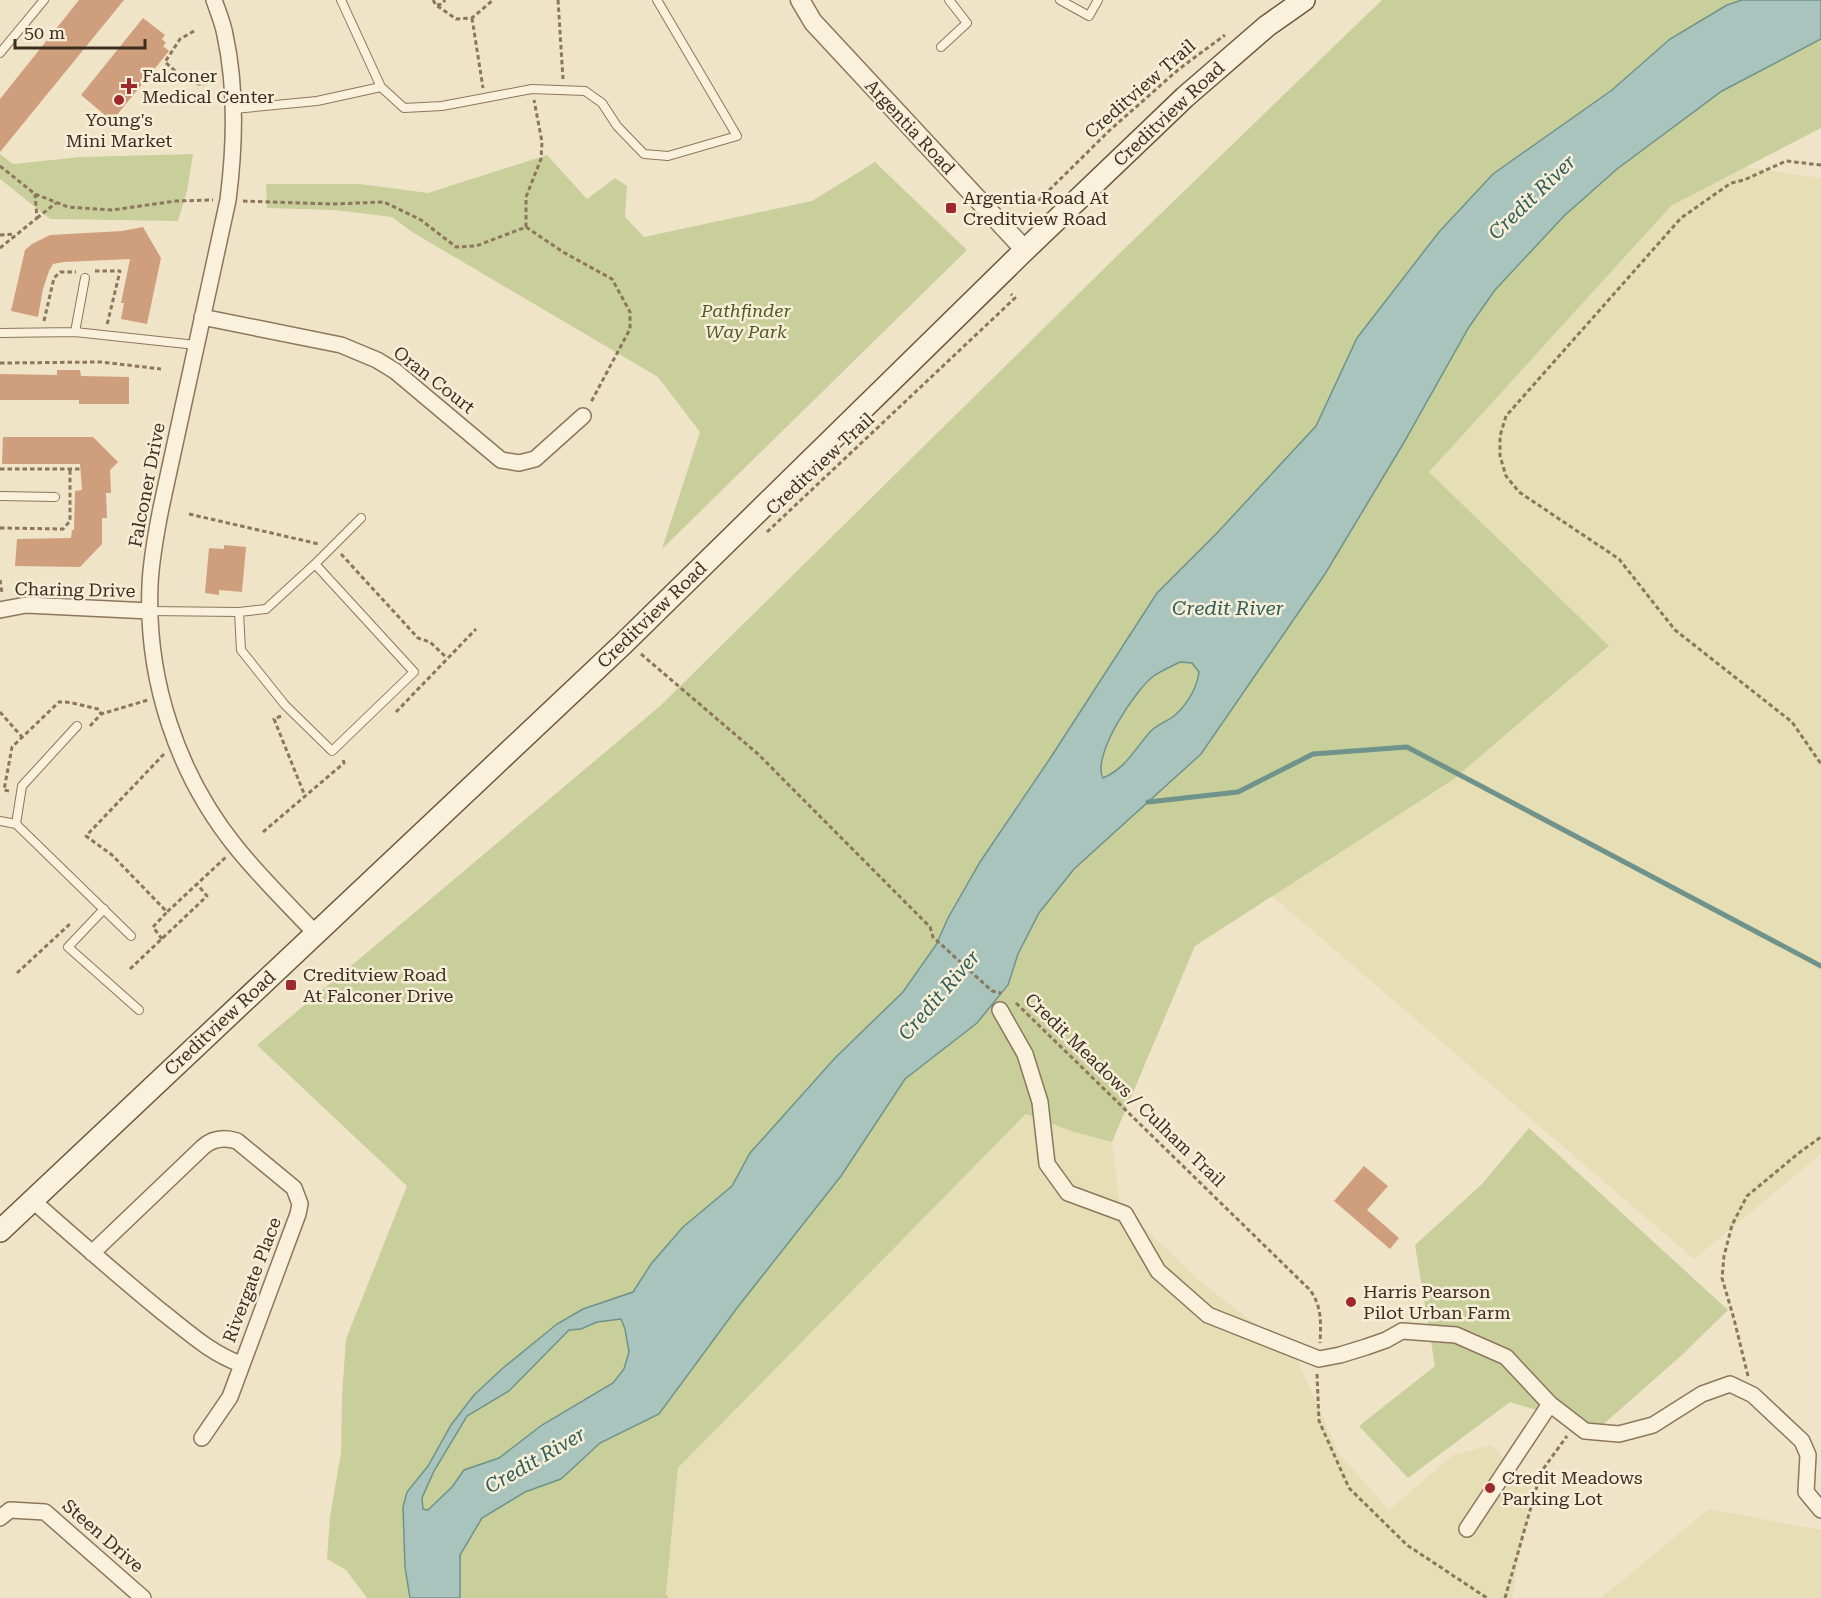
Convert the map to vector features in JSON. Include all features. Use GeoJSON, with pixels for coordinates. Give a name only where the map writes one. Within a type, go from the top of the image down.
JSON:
{"type":"FeatureCollection","features":[{"type":"Feature","properties":{"kind":"main road","name":"Creditview Road"},"geometry":{"type":"LineString","coordinates":[[0,1231],[622,645],[1025,250],[1185,97],[1267,26],[1304,0]]}},
{"type":"Feature","properties":{"kind":"street","name":"Falconer Drive"},"geometry":{"type":"LineString","coordinates":[[214,0],[225,33],[232,72],[233,165],[228,200],[155,541],[150,583],[153,658],[161,696],[175,741],[204,799],[236,847],[316,934]]}},
{"type":"Feature","properties":{"kind":"street","name":"Argentia Road"},"geometry":{"type":"LineString","coordinates":[[800,0],[813,22],[1025,250]]}},
{"type":"Feature","properties":{"kind":"street","name":"Oran Court"},"geometry":{"type":"LineString","coordinates":[[202,317],[341,345],[377,360],[395,371],[501,460],[519,463],[535,459],[584,416]]}},
{"type":"Feature","properties":{"kind":"street","name":"Charing Drive"},"geometry":{"type":"LineString","coordinates":[[0,610],[26,605],[150,611]]}},
{"type":"Feature","properties":{"kind":"street"},"geometry":{"type":"LineString","coordinates":[[1000,1010],[1025,1054],[1040,1102],[1047,1164],[1068,1193],[1125,1214],[1158,1271],[1208,1315],[1319,1359],[1366,1347],[1402,1331],[1456,1335],[1506,1357],[1550,1404],[1585,1431],[1619,1434],[1653,1425],[1702,1394],[1730,1384],[1753,1395],[1802,1441],[1815,1457],[1806,1492],[1821,1510]]}},
{"type":"Feature","properties":{"kind":"street","name":"Rivergate Place"},"geometry":{"type":"LineString","coordinates":[[92,1253],[208,1142],[231,1139],[244,1146],[294,1188],[300,1208],[230,1397],[202,1438]]}},
{"type":"Feature","properties":{"kind":"street","name":"Rivergate Place"},"geometry":{"type":"LineString","coordinates":[[32,1200],[92,1253],[206,1346],[225,1358],[241,1364]]}},
{"type":"Feature","properties":{"kind":"street"},"geometry":{"type":"LineString","coordinates":[[1467,1529],[1550,1404]]}},
{"type":"Feature","properties":{"kind":"street","name":"Steen Drive"},"geometry":{"type":"LineString","coordinates":[[0,1518],[10,1510],[45,1512],[143,1598]]}},
{"type":"Feature","properties":{"kind":"lane"},"geometry":{"type":"LineString","coordinates":[[0,53],[44,0]]}},
{"type":"Feature","properties":{"kind":"lane"},"geometry":{"type":"LineString","coordinates":[[341,0],[381,87],[404,108],[442,106],[532,88],[585,90],[602,103],[617,126],[644,154],[668,156],[737,136],[657,0]]}},
{"type":"Feature","properties":{"kind":"lane"},"geometry":{"type":"LineString","coordinates":[[941,47],[967,23],[949,0]]}},
{"type":"Feature","properties":{"kind":"lane"},"geometry":{"type":"LineString","coordinates":[[1060,0],[1089,16],[1098,0]]}},
{"type":"Feature","properties":{"kind":"lane"},"geometry":{"type":"LineString","coordinates":[[234,109],[317,101],[381,87]]}},
{"type":"Feature","properties":{"kind":"lane"},"geometry":{"type":"LineString","coordinates":[[75,333],[86,278]]}},
{"type":"Feature","properties":{"kind":"lane"},"geometry":{"type":"LineString","coordinates":[[0,333],[75,333],[196,345]]}},
{"type":"Feature","properties":{"kind":"lane"},"geometry":{"type":"LineString","coordinates":[[0,496],[55,497]]}},
{"type":"Feature","properties":{"kind":"lane"},"geometry":{"type":"LineString","coordinates":[[150,611],[238,612],[266,609],[361,518]]}},
{"type":"Feature","properties":{"kind":"lane"},"geometry":{"type":"LineString","coordinates":[[238,612],[241,650],[291,711],[332,751],[414,672],[315,564]]}},
{"type":"Feature","properties":{"kind":"lane"},"geometry":{"type":"LineString","coordinates":[[16,824],[22,786],[77,726]]}},
{"type":"Feature","properties":{"kind":"lane"},"geometry":{"type":"LineString","coordinates":[[0,822],[16,824],[131,936]]}},
{"type":"Feature","properties":{"kind":"lane"},"geometry":{"type":"LineString","coordinates":[[104,909],[68,947],[139,1010]]}},
{"type":"Feature","properties":{"kind":"path"},"geometry":{"type":"LineString","coordinates":[[433,0],[436,5],[456,19],[472,18],[493,0]]}},
{"type":"Feature","properties":{"kind":"path"},"geometry":{"type":"LineString","coordinates":[[436,5],[442,4],[445,0]]}},
{"type":"Feature","properties":{"kind":"path"},"geometry":{"type":"LineString","coordinates":[[558,0],[564,90]]}},
{"type":"Feature","properties":{"kind":"path"},"geometry":{"type":"LineString","coordinates":[[472,18],[485,99]]}},
{"type":"Feature","properties":{"kind":"path"},"geometry":{"type":"LineString","coordinates":[[194,31],[180,39],[165,62],[188,82],[204,85]]}},
{"type":"Feature","properties":{"kind":"path","name":"Creditview Trail"},"geometry":{"type":"LineString","coordinates":[[1033,206],[1110,130],[1179,69],[1226,34]]}},
{"type":"Feature","properties":{"kind":"path"},"geometry":{"type":"LineString","coordinates":[[526,226],[526,196],[541,159],[542,142],[532,88]]}},
{"type":"Feature","properties":{"kind":"path"},"geometry":{"type":"LineString","coordinates":[[1821,165],[1785,161],[1744,180],[1731,183],[1681,218],[1506,416],[1500,436],[1500,456],[1506,476],[1519,492],[1619,559],[1675,630],[1792,723],[1821,764]]}},
{"type":"Feature","properties":{"kind":"path"},"geometry":{"type":"LineString","coordinates":[[0,166],[35,194],[68,207],[112,210],[176,201],[228,200],[332,204],[384,202],[421,220],[456,247],[476,246],[526,226]]}},
{"type":"Feature","properties":{"kind":"path"},"geometry":{"type":"LineString","coordinates":[[35,194],[37,218]]}},
{"type":"Feature","properties":{"kind":"path"},"geometry":{"type":"LineString","coordinates":[[0,248],[56,203]]}},
{"type":"Feature","properties":{"kind":"path"},"geometry":{"type":"LineString","coordinates":[[526,226],[563,252],[612,279],[630,312],[630,329],[584,416]]}},
{"type":"Feature","properties":{"kind":"path"},"geometry":{"type":"LineString","coordinates":[[0,235],[17,234]]}},
{"type":"Feature","properties":{"kind":"path","name":"Creditview Trail"},"geometry":{"type":"LineString","coordinates":[[767,532],[1015,298],[1011,294]]}},
{"type":"Feature","properties":{"kind":"path"},"geometry":{"type":"LineString","coordinates":[[0,363],[101,362],[161,369]]}},
{"type":"Feature","properties":{"kind":"path"},"geometry":{"type":"LineString","coordinates":[[0,469],[80,470]]}},
{"type":"Feature","properties":{"kind":"path"},"geometry":{"type":"LineString","coordinates":[[0,528],[63,529],[70,521],[70,470]]}},
{"type":"Feature","properties":{"kind":"path"},"geometry":{"type":"LineString","coordinates":[[189,514],[332,547],[343,556],[418,638],[430,642],[447,658]]}},
{"type":"Feature","properties":{"kind":"path"},"geometry":{"type":"LineString","coordinates":[[396,712],[476,628]]}},
{"type":"Feature","properties":{"kind":"path","name":"Credit Meadows / Culham Trail"},"geometry":{"type":"LineString","coordinates":[[639,653],[758,754],[930,927],[933,937],[992,991],[1008,996]]}},
{"type":"Feature","properties":{"kind":"path"},"geometry":{"type":"LineString","coordinates":[[291,711],[274,719],[305,796]]}},
{"type":"Feature","properties":{"kind":"path"},"geometry":{"type":"LineString","coordinates":[[0,712],[22,737]]}},
{"type":"Feature","properties":{"kind":"path"},"geometry":{"type":"LineString","coordinates":[[167,912],[112,855],[86,836],[175,741]]}},
{"type":"Feature","properties":{"kind":"path"},"geometry":{"type":"LineString","coordinates":[[263,832],[344,763],[338,746]]}},
{"type":"Feature","properties":{"kind":"path"},"geometry":{"type":"LineString","coordinates":[[162,939],[153,927],[236,847]]}},
{"type":"Feature","properties":{"kind":"path"},"geometry":{"type":"LineString","coordinates":[[130,969],[207,896],[197,884]]}},
{"type":"Feature","properties":{"kind":"path"},"geometry":{"type":"LineString","coordinates":[[17,973],[95,901]]}},
{"type":"Feature","properties":{"kind":"path","name":"Credit Meadows / Culham Trail"},"geometry":{"type":"LineString","coordinates":[[1016,1003],[1310,1290],[1318,1301],[1321,1330],[1317,1372],[1319,1421],[1349,1488],[1407,1545],[1487,1598]]}},
{"type":"Feature","properties":{"kind":"path"},"geometry":{"type":"LineString","coordinates":[[1753,1395],[1722,1278],[1732,1225],[1747,1196],[1821,1137]]}},
{"type":"Feature","properties":{"kind":"path"},"geometry":{"type":"LineString","coordinates":[[1505,1598],[1541,1472],[1576,1424]]}},
{"type":"Feature","properties":{"kind":"shaded area"},"geometry":{"type":"Polygon","coordinates":[[[1746,167],[1821,178],[1821,1154],[1694,1259],[1272,896],[1454,779],[1609,647],[1429,472],[1671,206],[1746,167]]]}},
{"type":"Feature","properties":{"kind":"shaded area"},"geometry":{"type":"Polygon","coordinates":[[[1027,1114],[1074,1132],[1112,1142],[1120,1205],[1201,1282],[1295,1355],[1340,1455],[1389,1510],[1453,1455],[1491,1445],[1532,1485],[1512,1598],[669,1598],[666,1594],[678,1468],[1027,1114]]]}},
{"type":"Feature","properties":{"kind":"shaded area"},"geometry":{"type":"Polygon","coordinates":[[[1709,1509],[1821,1530],[1821,1598],[1601,1598],[1709,1509]]]}},
{"type":"Feature","properties":{"kind":"green space"},"geometry":{"type":"Polygon","coordinates":[[[1382,0],[1821,0],[1821,128],[1671,206],[1429,472],[1609,646],[1454,779],[1195,946],[1112,1142],[1074,1132],[1026,1114],[678,1468],[666,1594],[669,1598],[367,1598],[346,1570],[327,1559],[330,1516],[341,1453],[346,1339],[407,1186],[257,1045],[660,706],[1123,250],[1382,0]]]}},
{"type":"Feature","properties":{"kind":"green space"},"geometry":{"type":"Polygon","coordinates":[[[0,154],[13,164],[81,157],[193,154],[187,191],[178,221],[50,219],[0,179],[0,154]]]}},
{"type":"Feature","properties":{"kind":"green space","name":"Pathfinder Way Park"},"geometry":{"type":"Polygon","coordinates":[[[547,155],[587,199],[615,178],[627,186],[625,217],[644,237],[812,201],[875,162],[967,250],[662,549],[700,432],[658,377],[412,232],[392,217],[334,210],[267,208],[266,184],[360,184],[428,193],[547,155]]]}},
{"type":"Feature","properties":{"kind":"green space"},"geometry":{"type":"Polygon","coordinates":[[[1529,1128],[1728,1310],[1682,1355],[1598,1429],[1510,1402],[1408,1478],[1359,1426],[1435,1366],[1415,1245],[1482,1184],[1529,1128]]]}},
{"type":"Feature","properties":{"kind":"water","name":"Credit River"},"geometry":{"type":"Polygon","coordinates":[[[1742,0],[1821,0],[1821,39],[1722,91],[1617,169],[1564,216],[1495,290],[1469,327],[1403,444],[1325,574],[1201,754],[1074,869],[1039,913],[1018,954],[1008,985],[977,1023],[905,1079],[841,1176],[737,1308],[659,1414],[600,1443],[561,1479],[525,1492],[482,1518],[460,1555],[460,1598],[410,1598],[405,1567],[403,1507],[407,1492],[428,1466],[451,1425],[474,1395],[557,1324],[583,1309],[633,1292],[651,1264],[683,1227],[732,1186],[750,1153],[835,1058],[903,992],[936,945],[948,918],[980,862],[1157,593],[1217,533],[1316,426],[1357,338],[1439,232],[1493,174],[1612,90],[1670,39],[1727,5],[1742,0]],[[1180,662],[1155,675],[1147,682],[1117,723],[1103,754],[1101,768],[1103,778],[1124,764],[1152,730],[1179,712],[1187,701],[1194,690],[1199,672],[1192,663],[1180,662]],[[621,1319],[597,1322],[581,1329],[569,1330],[509,1391],[467,1416],[434,1471],[422,1498],[423,1509],[428,1510],[452,1487],[464,1470],[499,1458],[542,1425],[613,1383],[624,1369],[629,1352],[621,1319]]]}},
{"type":"Feature","properties":{"kind":"building"},"geometry":{"type":"Polygon","coordinates":[[[79,0],[124,0],[0,152],[0,99],[79,0]]]}},
{"type":"Feature","properties":{"kind":"building"},"geometry":{"type":"Polygon","coordinates":[[[143,18],[165,35],[162,39],[166,43],[163,46],[169,51],[112,121],[81,95],[143,18]]]}},
{"type":"Feature","properties":{"kind":"building"},"geometry":{"type":"Polygon","coordinates":[[[143,227],[161,258],[147,324],[121,319],[124,303],[121,303],[130,259],[53,264],[43,289],[38,317],[11,311],[25,250],[32,244],[50,235],[122,231],[143,227]]]}},
{"type":"Feature","properties":{"kind":"building"},"geometry":{"type":"Polygon","coordinates":[[[57,370],[80,370],[81,376],[129,377],[129,404],[79,404],[79,400],[0,400],[0,374],[57,375],[57,370]]]}},
{"type":"Feature","properties":{"kind":"building"},"geometry":{"type":"Polygon","coordinates":[[[3,437],[93,437],[118,462],[110,470],[111,493],[106,493],[107,518],[102,518],[102,544],[80,567],[15,566],[17,539],[71,538],[72,530],[74,530],[75,491],[82,490],[80,464],[2,464],[3,437]]]}},
{"type":"Feature","properties":{"kind":"building"},"geometry":{"type":"Polygon","coordinates":[[[224,545],[246,547],[242,592],[219,590],[219,595],[205,593],[209,548],[224,549],[224,545]]]}},
{"type":"Feature","properties":{"kind":"building"},"geometry":{"type":"Polygon","coordinates":[[[1364,1166],[1388,1186],[1367,1210],[1399,1238],[1390,1249],[1334,1201],[1364,1166]]]}},
{"type":"Feature","properties":{"kind":"waterway"},"geometry":{"type":"LineString","coordinates":[[1148,802],[1238,792],[1313,754],[1407,747],[1821,966]]}},
{"type":"Feature","properties":{"kind":"place","name":"Falconer Medical Center"},"geometry":{"type":"Point","coordinates":[129,86]}},
{"type":"Feature","properties":{"kind":"place","name":"Young's Mini Market"},"geometry":{"type":"Point","coordinates":[119,100]}},
{"type":"Feature","properties":{"kind":"place","name":"Argentia Road At Creditview Road"},"geometry":{"type":"Point","coordinates":[951,208]}},
{"type":"Feature","properties":{"kind":"place","name":"Creditview Road At Falconer Drive"},"geometry":{"type":"Point","coordinates":[291,985]}},
{"type":"Feature","properties":{"kind":"place","name":"Harris Pearson Pilot Urban Farm"},"geometry":{"type":"Point","coordinates":[1351,1302]}},
{"type":"Feature","properties":{"kind":"place","name":"Credit Meadows Parking Lot"},"geometry":{"type":"Point","coordinates":[1490,1488]}}]}
